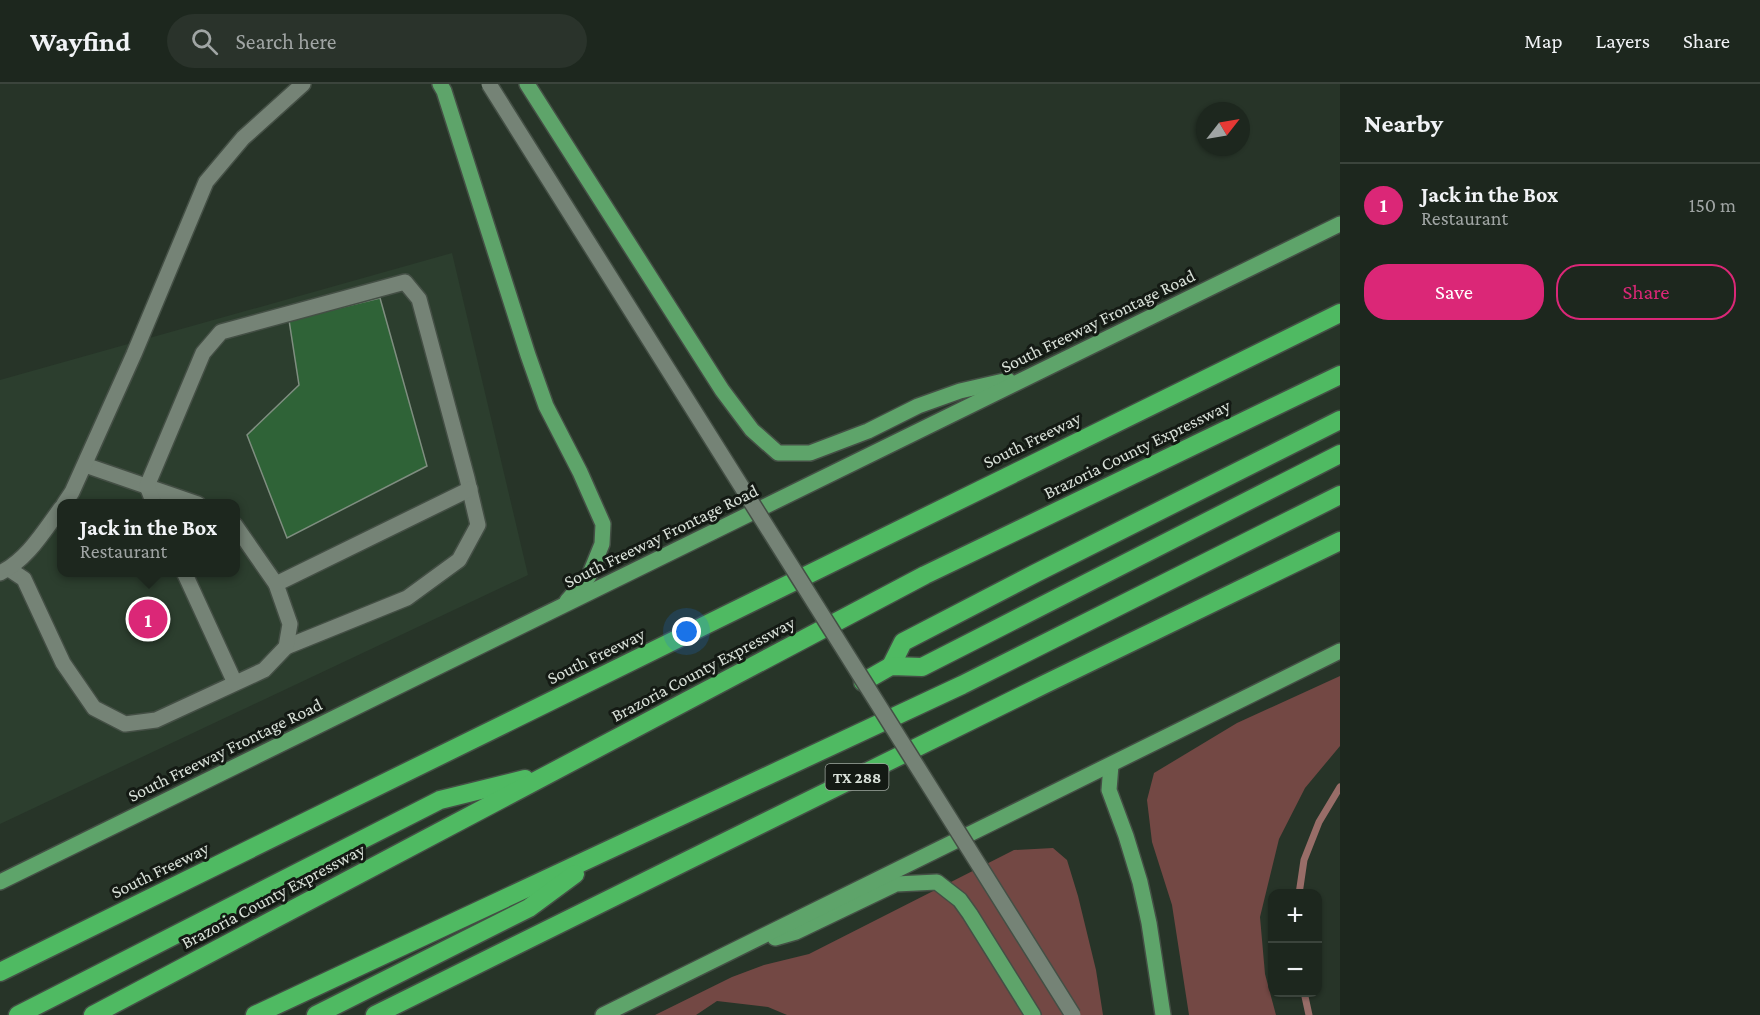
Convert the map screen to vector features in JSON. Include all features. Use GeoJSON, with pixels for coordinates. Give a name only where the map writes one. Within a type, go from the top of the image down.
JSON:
{"type":"FeatureCollection","features":[{"type":"Feature","properties":{"kind":"highway","name":"South Freeway"},"geometry":{"type":"LineString","coordinates":[[0,972],[1340,313]]}},
{"type":"Feature","properties":{"kind":"highway","name":"Brazoria County Expressway"},"geometry":{"type":"LineString","coordinates":[[93,1015],[925,575],[1340,375]]}},
{"type":"Feature","properties":{"kind":"highway"},"geometry":{"type":"LineString","coordinates":[[891,666],[903,642],[1340,420]]}},
{"type":"Feature","properties":{"kind":"highway"},"geometry":{"type":"LineString","coordinates":[[863,682],[891,666],[922,667],[1340,454]]}},
{"type":"Feature","properties":{"kind":"highway"},"geometry":{"type":"LineString","coordinates":[[255,1015],[962,685],[1340,495]]}},
{"type":"Feature","properties":{"kind":"highway","name":"TX 288"},"geometry":{"type":"LineString","coordinates":[[375,1015],[1054,679],[1340,541]]}},
{"type":"Feature","properties":{"kind":"highway"},"geometry":{"type":"LineString","coordinates":[[18,1015],[440,801],[553,772]]}},
{"type":"Feature","properties":{"kind":"highway"},"geometry":{"type":"LineString","coordinates":[[316,1015],[529,908],[606,851]]}},
{"type":"Feature","properties":{"kind":"main road"},"geometry":{"type":"LineString","coordinates":[[440,84],[546,406],[580,471],[603,524],[602,544],[589,576],[562,606]]}},
{"type":"Feature","properties":{"kind":"main road"},"geometry":{"type":"LineString","coordinates":[[527,84],[723,390],[752,429],[778,453],[810,453],[868,431],[918,406],[960,391],[1032,375]]}},
{"type":"Feature","properties":{"kind":"main road","name":"South Freeway Frontage Road"},"geometry":{"type":"LineString","coordinates":[[0,882],[1340,224]]}},
{"type":"Feature","properties":{"kind":"main road"},"geometry":{"type":"LineString","coordinates":[[603,1015],[1340,651]]}},
{"type":"Feature","properties":{"kind":"main road"},"geometry":{"type":"LineString","coordinates":[[1111,765],[1109,790],[1140,882],[1149,923],[1163,1015]]}},
{"type":"Feature","properties":{"kind":"main road"},"geometry":{"type":"LineString","coordinates":[[743,946],[796,932],[896,884],[937,882],[960,900],[1033,1015]]}},
{"type":"Feature","properties":{"kind":"street"},"geometry":{"type":"LineString","coordinates":[[67,499],[85,465],[134,354],[206,182],[243,138],[303,84]]}},
{"type":"Feature","properties":{"kind":"street"},"geometry":{"type":"LineString","coordinates":[[489,84],[1073,1015]]}},
{"type":"Feature","properties":{"kind":"street"},"geometry":{"type":"LineString","coordinates":[[57,513],[35,543],[4,571],[24,579],[63,663],[94,708],[125,724],[156,720],[264,670],[286,647],[407,598],[459,560],[478,525],[419,299],[405,282],[220,332],[203,353],[147,486],[152,499]]}},
{"type":"Feature","properties":{"kind":"street"},"geometry":{"type":"LineString","coordinates":[[85,465],[184,499]]}},
{"type":"Feature","properties":{"kind":"street"},"geometry":{"type":"LineString","coordinates":[[276,584],[470,489]]}},
{"type":"Feature","properties":{"kind":"street"},"geometry":{"type":"LineString","coordinates":[[240,532],[276,584],[290,624],[286,647]]}},
{"type":"Feature","properties":{"kind":"street"},"geometry":{"type":"LineString","coordinates":[[185,577],[235,683]]}},
{"type":"Feature","properties":{"kind":"shaded area"},"geometry":{"type":"Polygon","coordinates":[[[452,253],[528,575],[0,824],[0,380],[452,253]]]}},
{"type":"Feature","properties":{"kind":"shaded area"},"geometry":{"type":"Polygon","coordinates":[[[1340,676],[1340,746],[1305,788],[1279,839],[1260,917],[1268,997],[1271,997],[1276,1015],[1189,1015],[1172,905],[1152,842],[1147,800],[1154,773],[1237,723],[1340,676]]]}},
{"type":"Feature","properties":{"kind":"shaded area"},"geometry":{"type":"Polygon","coordinates":[[[1053,848],[1067,860],[1078,896],[1096,970],[1103,1015],[787,1015],[768,1007],[717,1001],[696,1015],[655,1015],[732,977],[764,965],[809,954],[1014,850],[1053,848]]]}},
{"type":"Feature","properties":{"kind":"building"},"geometry":{"type":"Polygon","coordinates":[[[380,298],[427,466],[287,538],[247,435],[299,385],[289,320],[380,298]]]}},
{"type":"Feature","properties":{"kind":"waterway"},"geometry":{"type":"LineString","coordinates":[[1300,889],[1304,860],[1319,822],[1340,787]]}},
{"type":"Feature","properties":{"kind":"waterway"},"geometry":{"type":"LineString","coordinates":[[1305,997],[1309,1015]]}},
{"type":"Feature","properties":{"kind":"place","name":"Jack in the Box"},"geometry":{"type":"Point","coordinates":[148,619]}}]}
